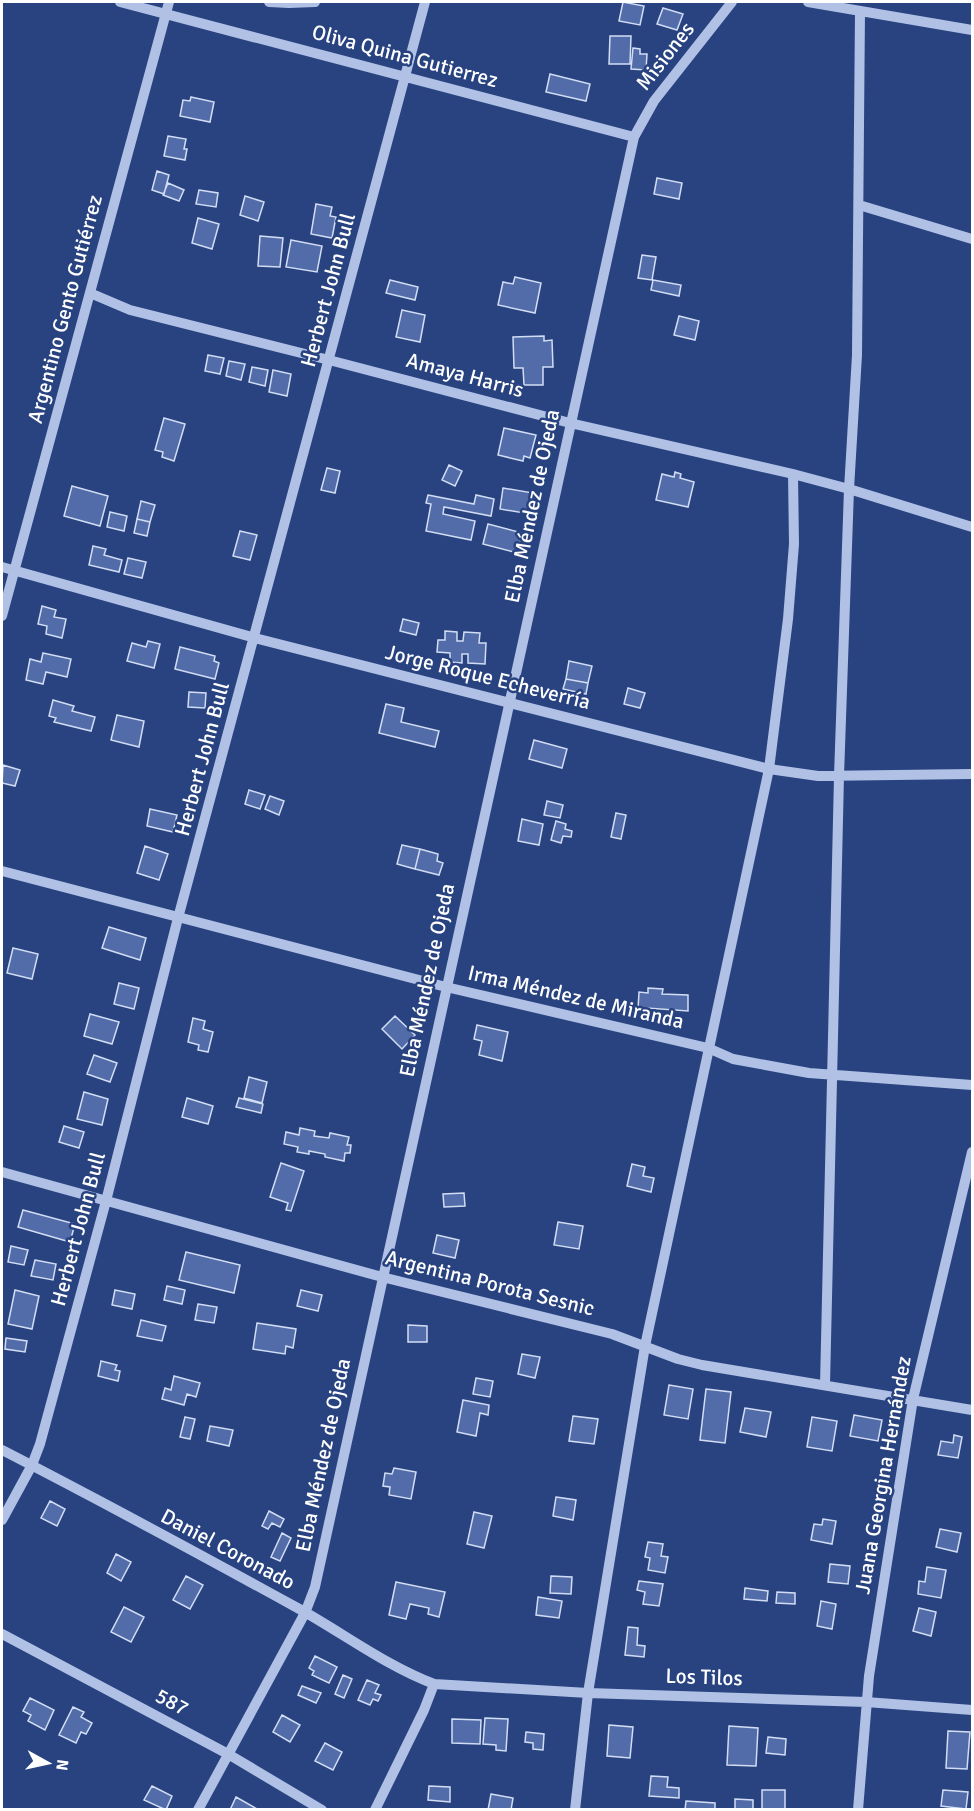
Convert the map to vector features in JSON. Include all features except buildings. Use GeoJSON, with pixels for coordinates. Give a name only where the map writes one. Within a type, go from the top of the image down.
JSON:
{"type":"FeatureCollection","features":[{"type":"Feature","properties":{"kind":"street","name":"Oliva Quina Gutierrez"},"geometry":{"type":"LineString","coordinates":[[120,2],[633,137]]}},
{"type":"Feature","properties":{"kind":"street","name":"Argentino Gento Gutiérrez"},"geometry":{"type":"LineString","coordinates":[[2,615],[169,2]]}},
{"type":"Feature","properties":{"kind":"street"},"geometry":{"type":"LineString","coordinates":[[269,2],[315,2]]}},
{"type":"Feature","properties":{"kind":"street","name":"Herbert John Bull"},"geometry":{"type":"LineString","coordinates":[[2,1520],[32,1465],[40,1444],[106,1201],[178,918],[425,2]]}},
{"type":"Feature","properties":{"kind":"street","name":"Misiones"},"geometry":{"type":"LineString","coordinates":[[633,137],[654,102],[732,2]]}},
{"type":"Feature","properties":{"kind":"street"},"geometry":{"type":"LineString","coordinates":[[808,2],[972,30]]}},
{"type":"Feature","properties":{"kind":"street"},"geometry":{"type":"LineString","coordinates":[[825,1385],[839,776],[849,489],[857,356],[860,11]]}},
{"type":"Feature","properties":{"kind":"street","name":"Elba Méndez de Ojeda"},"geometry":{"type":"LineString","coordinates":[[198,1809],[305,1613],[315,1587],[633,137]]}},
{"type":"Feature","properties":{"kind":"street"},"geometry":{"type":"LineString","coordinates":[[859,205],[972,239]]}},
{"type":"Feature","properties":{"kind":"street","name":"Amaya Harris"},"geometry":{"type":"LineString","coordinates":[[90,292],[130,310],[570,423],[793,474],[972,527]]}},
{"type":"Feature","properties":{"kind":"street"},"geometry":{"type":"LineString","coordinates":[[575,1809],[588,1693],[645,1346],[769,769],[788,619],[794,544],[793,474]]}},
{"type":"Feature","properties":{"kind":"street","name":"Jorge Roque Echeverría"},"geometry":{"type":"LineString","coordinates":[[2,567],[255,638],[769,769],[803,775],[839,776],[972,774]]}},
{"type":"Feature","properties":{"kind":"street","name":"Irma Méndez de Miranda"},"geometry":{"type":"LineString","coordinates":[[2,871],[446,987],[708,1048],[733,1059],[831,1076],[972,1085]]}},
{"type":"Feature","properties":{"kind":"street","name":"Juana Georgina Hernández"},"geometry":{"type":"LineString","coordinates":[[858,1809],[866,1702],[913,1399],[972,1152]]}},
{"type":"Feature","properties":{"kind":"street","name":"Argentina Porota Sesnic"},"geometry":{"type":"LineString","coordinates":[[2,1172],[382,1277],[612,1334],[678,1359],[702,1365],[972,1410]]}},
{"type":"Feature","properties":{"kind":"street","name":"Daniel Coronado"},"geometry":{"type":"LineString","coordinates":[[2,1450],[305,1613],[411,1676],[434,1684]]}},
{"type":"Feature","properties":{"kind":"street","name":"587"},"geometry":{"type":"LineString","coordinates":[[2,1634],[228,1754],[322,1809]]}},
{"type":"Feature","properties":{"kind":"street"},"geometry":{"type":"LineString","coordinates":[[375,1809],[424,1710],[434,1684]]}},
{"type":"Feature","properties":{"kind":"street","name":"Los Tilos"},"geometry":{"type":"LineString","coordinates":[[434,1684],[588,1693],[866,1702],[972,1710]]}}]}
